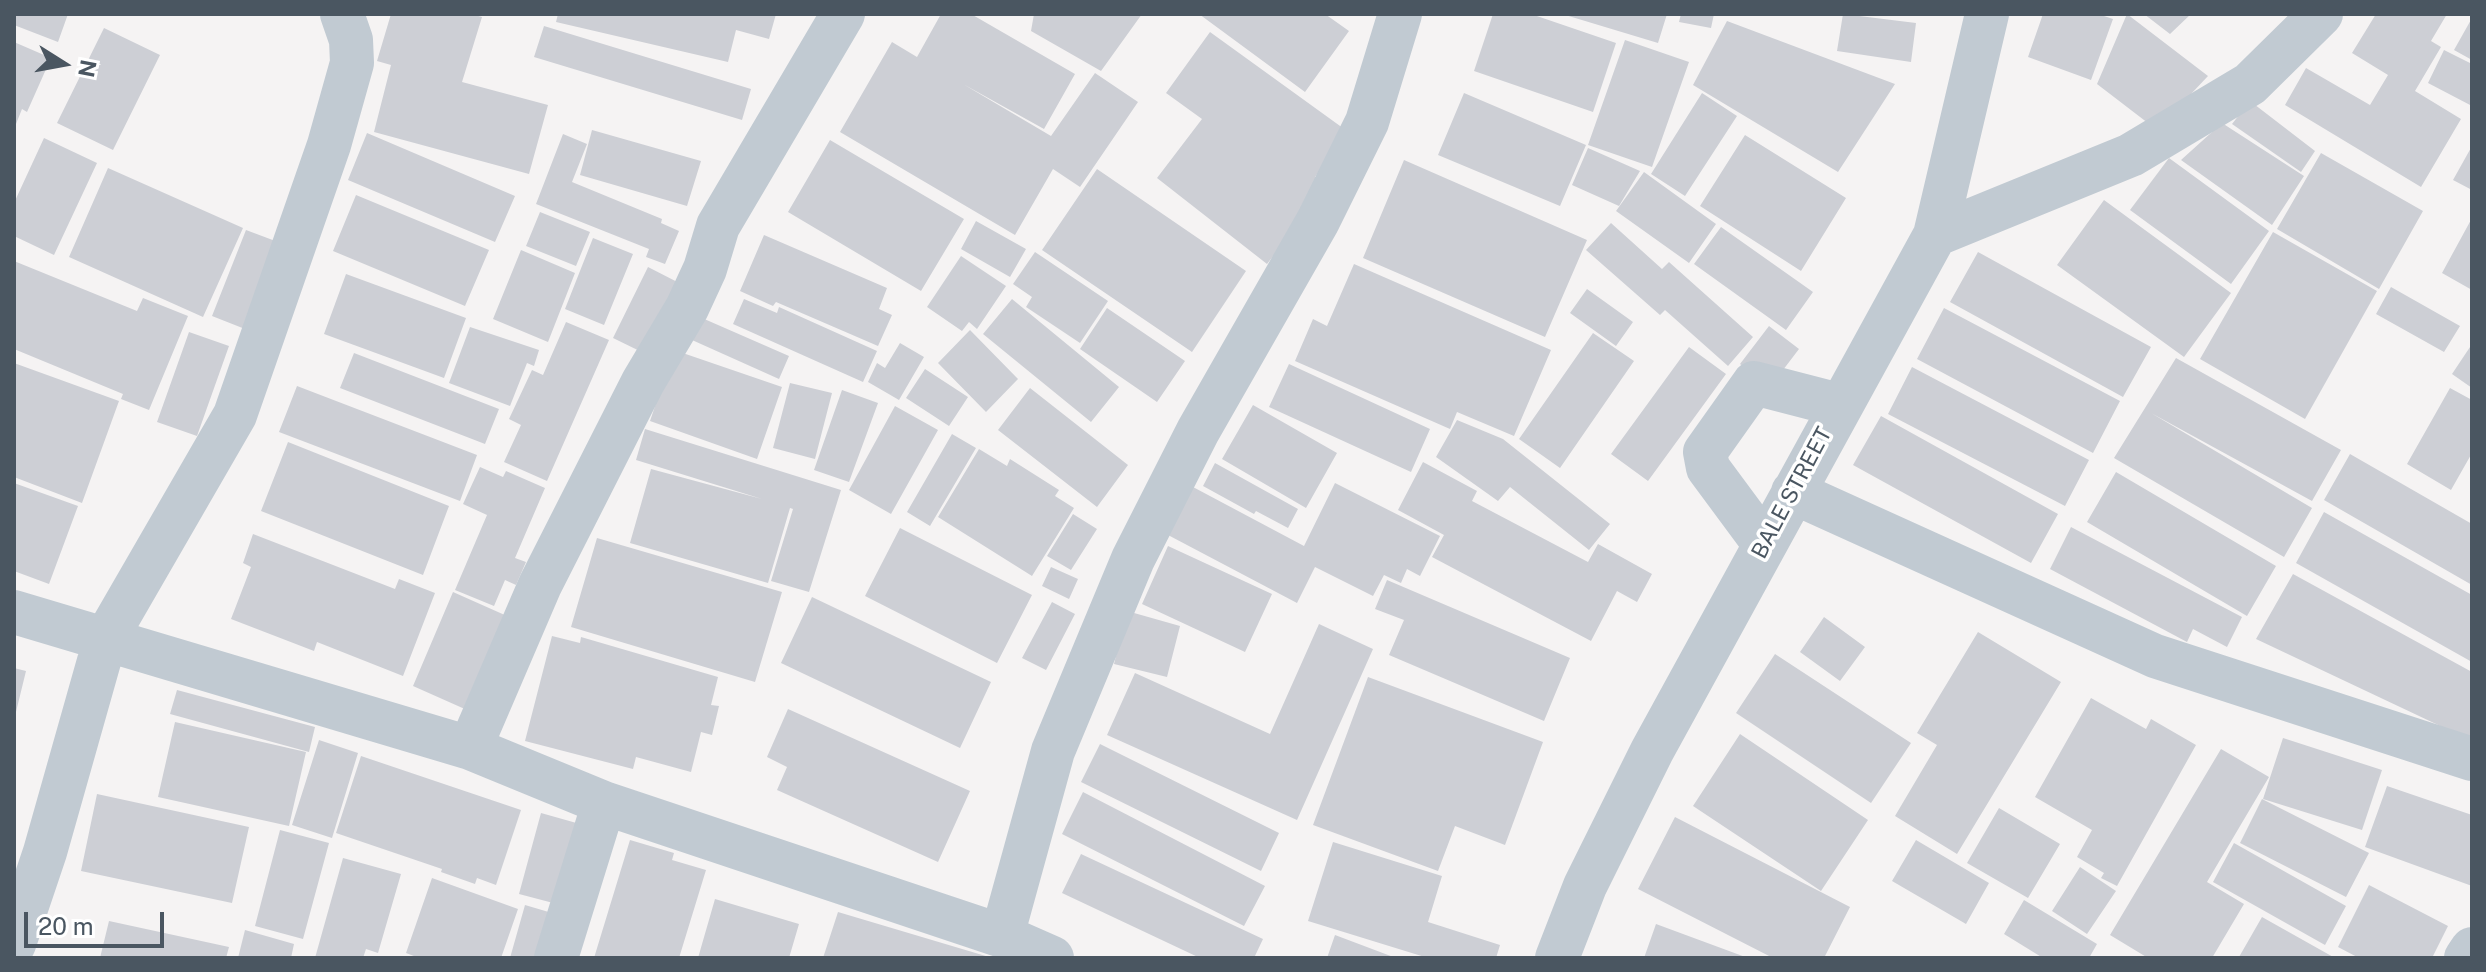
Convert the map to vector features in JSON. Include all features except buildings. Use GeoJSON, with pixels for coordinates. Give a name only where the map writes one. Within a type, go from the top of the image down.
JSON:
{"type":"FeatureCollection","features":[{"type":"Feature","properties":{"kind":"street"},"geometry":{"type":"LineString","coordinates":[[14,944],[45,852],[105,640],[235,415],[329,145],[352,63],[351,40],[342,14]]}},
{"type":"Feature","properties":{"kind":"street"},"geometry":{"type":"LineString","coordinates":[[470,748],[540,585],[643,382],[687,308],[705,269],[718,226],[843,14]]}},
{"type":"Feature","properties":{"kind":"street"},"geometry":{"type":"LineString","coordinates":[[1002,936],[1053,751],[1133,559],[1198,431],[1318,221],[1367,122],[1400,14]]}},
{"type":"Feature","properties":{"kind":"street","name":"BALE STREET"},"geometry":{"type":"LineString","coordinates":[[1557,958],[1585,886],[1618,818],[1839,405],[1935,235],[1987,14]]}},
{"type":"Feature","properties":{"kind":"street"},"geometry":{"type":"LineString","coordinates":[[1935,235],[2131,155],[2250,84],[2321,14]]}},
{"type":"Feature","properties":{"kind":"street"},"geometry":{"type":"LineString","coordinates":[[1765,545],[1708,468],[1705,452],[1754,383],[1839,405]]}},
{"type":"Feature","properties":{"kind":"street"},"geometry":{"type":"LineString","coordinates":[[1793,492],[2155,656],[2472,759]]}},
{"type":"Feature","properties":{"kind":"street"},"geometry":{"type":"LineString","coordinates":[[14,612],[470,748],[604,803],[1002,936],[1052,958]]}},
{"type":"Feature","properties":{"kind":"street"},"geometry":{"type":"LineString","coordinates":[[556,958],[604,803]]}},
{"type":"Feature","properties":{"kind":"street"},"geometry":{"type":"LineString","coordinates":[[2466,958],[2472,949]]}}]}
